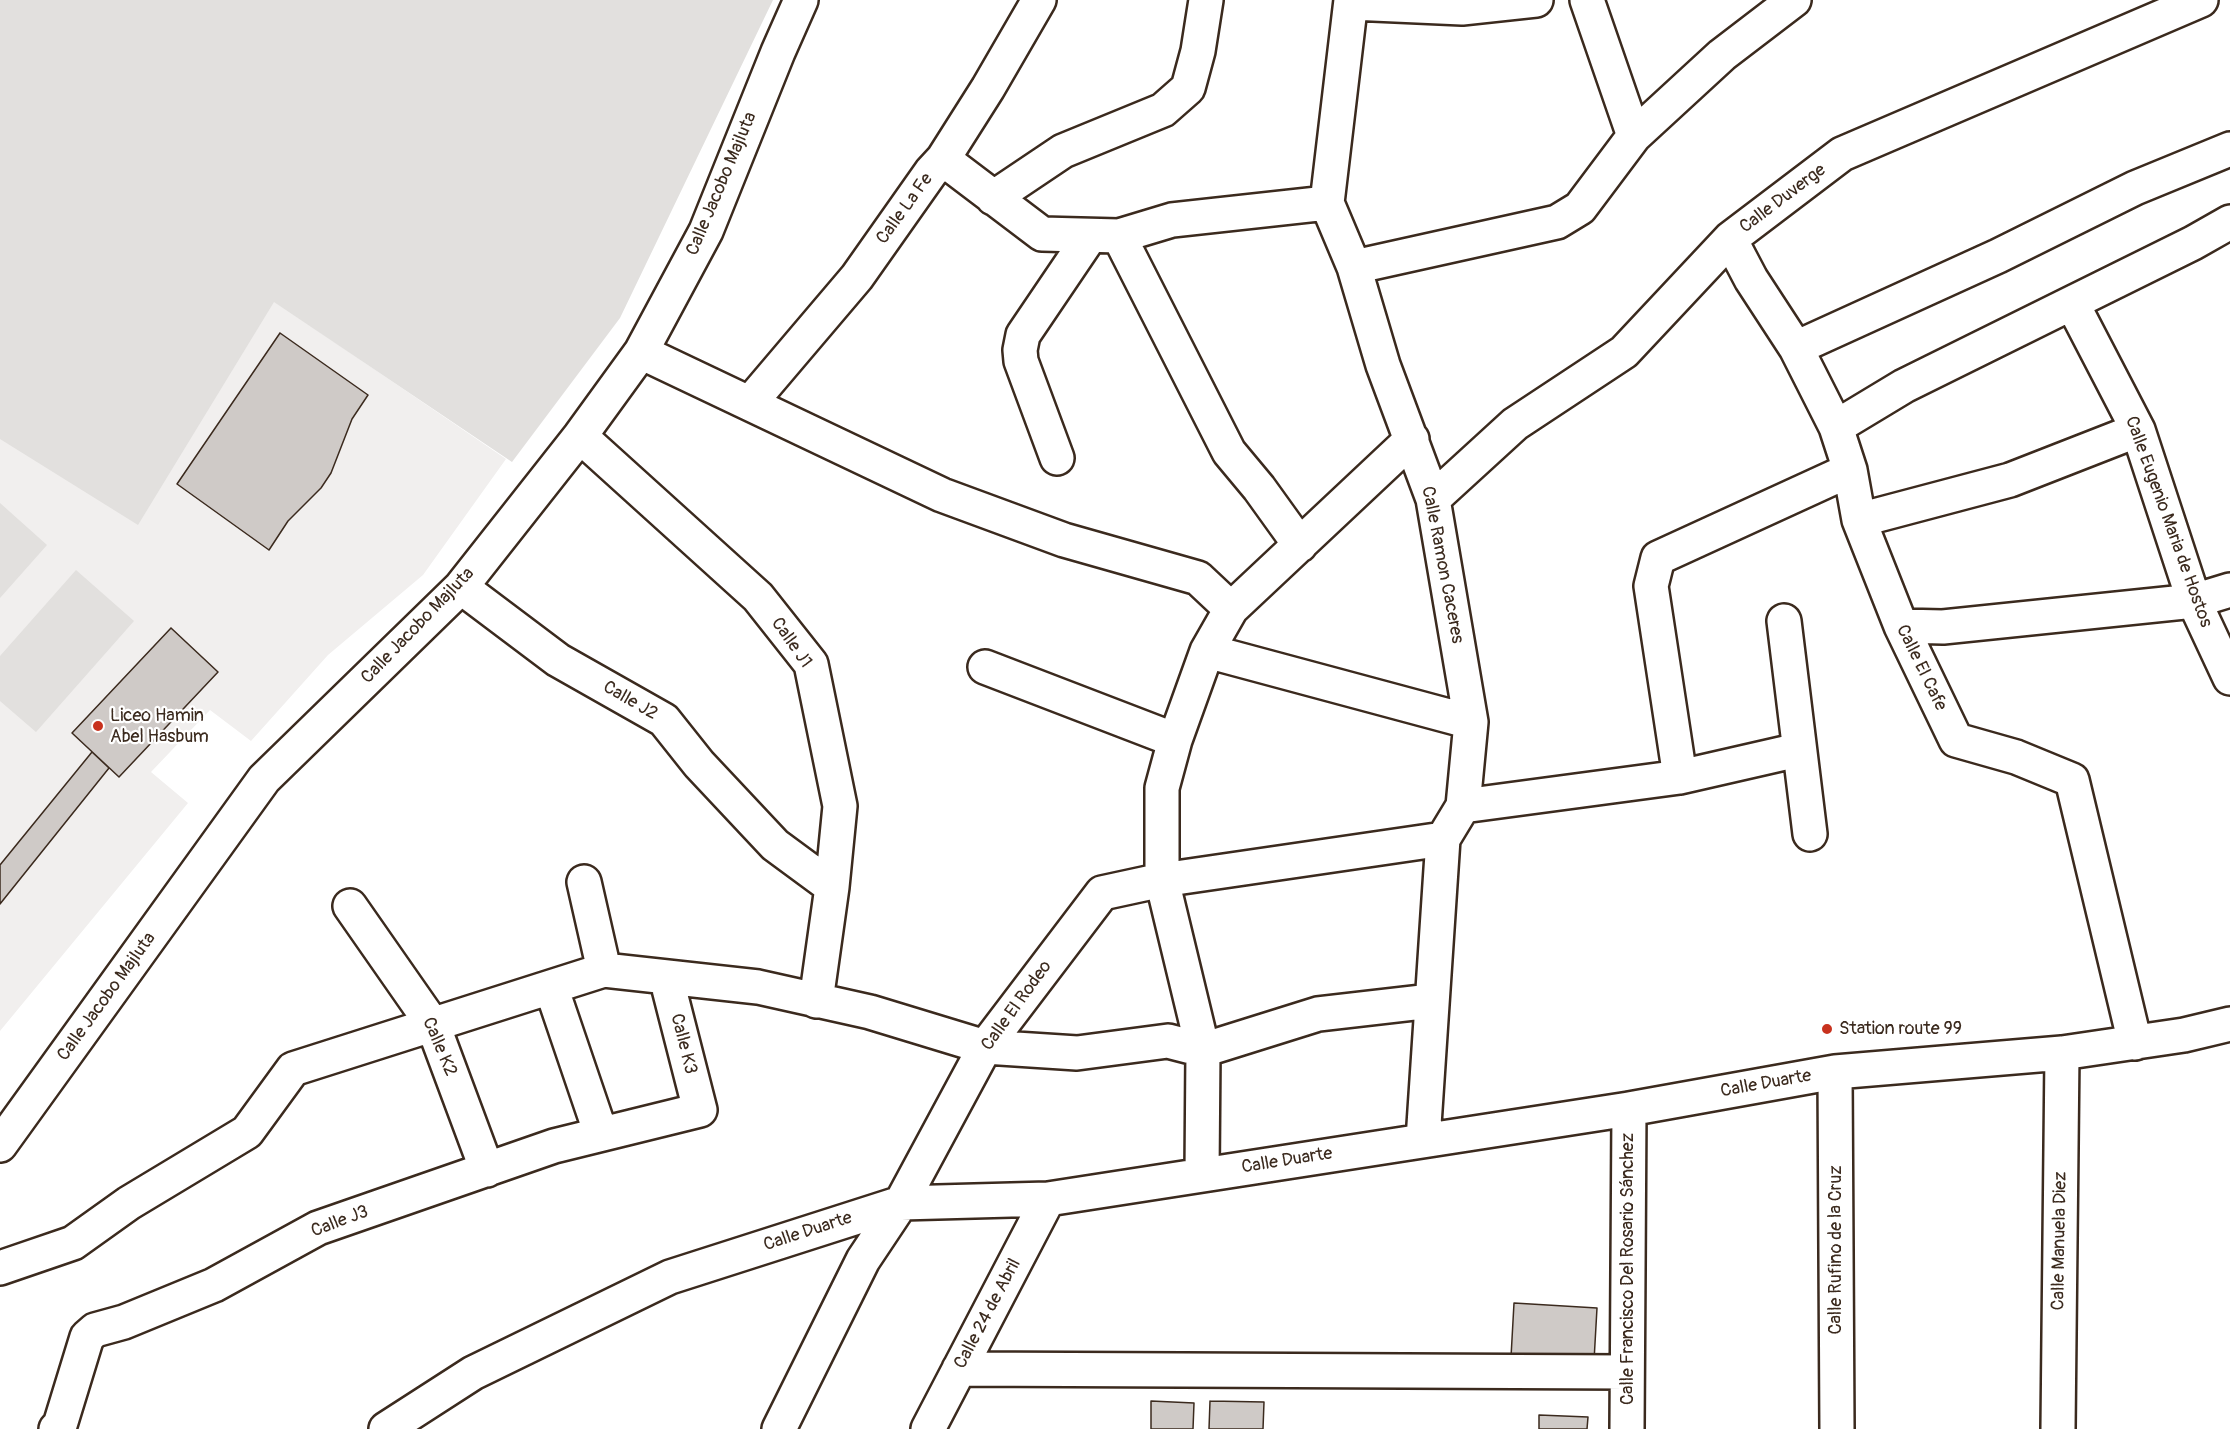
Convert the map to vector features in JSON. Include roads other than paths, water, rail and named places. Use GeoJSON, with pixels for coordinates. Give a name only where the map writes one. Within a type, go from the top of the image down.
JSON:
{"type":"FeatureCollection","features":[{"type":"Feature","properties":{"kind":"street","name":"Calle Jacobo Majluta"},"geometry":{"type":"LineString","coordinates":[[0,1144],[264,779],[461,587],[580,436],[641,352],[706,231],[801,0]]}},
{"type":"Feature","properties":{"kind":"street","name":"Calle La Fe"},"geometry":{"type":"LineString","coordinates":[[750,403],[857,277],[931,172],[943,159],[988,88],[1039,0]]}},
{"type":"Feature","properties":{"kind":"street"},"geometry":{"type":"LineString","coordinates":[[993,198],[1063,151],[1163,111],[1188,88],[1198,51],[1206,0]]}},
{"type":"Feature","properties":{"kind":"street"},"geometry":{"type":"LineString","coordinates":[[1351,2],[1462,8],[1536,0]]}},
{"type":"Feature","properties":{"kind":"street"},"geometry":{"type":"LineString","coordinates":[[1587,0],[1634,136]]}},
{"type":"Feature","properties":{"kind":"street"},"geometry":{"type":"LineString","coordinates":[[1354,267],[1557,222],[1580,208],[1634,136],[1722,56],[1794,0]]}},
{"type":"Feature","properties":{"kind":"street","name":"Calle Duverge"},"geometry":{"type":"LineString","coordinates":[[1433,499],[1515,424],[1624,352],[1730,239],[1842,154],[2200,0]]}},
{"type":"Feature","properties":{"kind":"street","name":"Calle Ramon Caceres"},"geometry":{"type":"LineString","coordinates":[[1351,2],[1327,203],[1354,267],[1383,364],[1433,499],[1471,722],[1463,806],[1443,840],[1423,1140]]}},
{"type":"Feature","properties":{"kind":"street"},"geometry":{"type":"LineString","coordinates":[[1796,348],[1998,256],[2135,188],[2230,149]]}},
{"type":"Feature","properties":{"kind":"street"},"geometry":{"type":"LineString","coordinates":[[943,159],[1042,234],[1105,236],[1172,220],[1327,203]]}},
{"type":"Feature","properties":{"kind":"street"},"geometry":{"type":"LineString","coordinates":[[1836,427],[1905,386],[2230,222]]}},
{"type":"Feature","properties":{"kind":"street"},"geometry":{"type":"LineString","coordinates":[[1057,458],[1021,361],[1020,350],[1023,335],[1105,236]]}},
{"type":"Feature","properties":{"kind":"street"},"geometry":{"type":"LineString","coordinates":[[1105,236],[1229,452],[1259,488],[1300,545]]}},
{"type":"Feature","properties":{"kind":"street","name":"Calle El Cafe"},"geometry":{"type":"LineString","coordinates":[[1730,239],[1751,279],[1796,348],[1836,427],[1850,470],[1859,520],[1901,626],[1956,740],[2016,756],[2072,780],[2134,1043]]}},
{"type":"Feature","properties":{"kind":"street","name":"Calle Eugenio Maria de Hostos"},"geometry":{"type":"LineString","coordinates":[[2073,303],[2138,430],[2194,601],[2230,678]]}},
{"type":"Feature","properties":{"kind":"street"},"geometry":{"type":"LineString","coordinates":[[641,352],[942,495],[1064,540],[1198,578],[1231,609]]}},
{"type":"Feature","properties":{"kind":"street"},"geometry":{"type":"LineString","coordinates":[[1859,520],[2010,480],[2138,430]]}},
{"type":"Feature","properties":{"kind":"street","name":"Calle J1"},"geometry":{"type":"LineString","coordinates":[[580,436],[758,597],[810,664],[840,806],[832,887],[816,1001]]}},
{"type":"Feature","properties":{"kind":"street"},"geometry":{"type":"LineString","coordinates":[[1202,1174],[1203,1050],[1162,880],[1162,788],[1207,651],[1231,609],[1412,439]]}},
{"type":"Feature","properties":{"kind":"street"},"geometry":{"type":"LineString","coordinates":[[1680,777],[1652,586],[1658,558],[1850,470]]}},
{"type":"Feature","properties":{"kind":"street","name":"Calle J2"},"geometry":{"type":"LineString","coordinates":[[461,587],[558,660],[664,720],[699,764],[775,845],[832,887]]}},
{"type":"Feature","properties":{"kind":"street"},"geometry":{"type":"LineString","coordinates":[[1901,626],[1943,627],[2194,601],[2230,590]]}},
{"type":"Feature","properties":{"kind":"street"},"geometry":{"type":"LineString","coordinates":[[1784,621],[1810,834]]}},
{"type":"Feature","properties":{"kind":"street"},"geometry":{"type":"LineString","coordinates":[[1207,651],[1471,722]]}},
{"type":"Feature","properties":{"kind":"street"},"geometry":{"type":"LineString","coordinates":[[985,667],[1176,740]]}},
{"type":"Feature","properties":{"kind":"street"},"geometry":{"type":"LineString","coordinates":[[1463,806],[1680,777],[1798,750]]}},
{"type":"Feature","properties":{"kind":"street","name":"Calle El Rodeo"},"geometry":{"type":"LineString","coordinates":[[779,1429],[863,1260],[901,1203],[985,1047],[1102,893],[1162,880],[1443,840]]}},
{"type":"Feature","properties":{"kind":"street"},"geometry":{"type":"LineString","coordinates":[[584,882],[604,970]]}},
{"type":"Feature","properties":{"kind":"street","name":"Calle K2"},"geometry":{"type":"LineString","coordinates":[[350,906],[433,1025],[487,1170]]}},
{"type":"Feature","properties":{"kind":"street"},"geometry":{"type":"LineString","coordinates":[[0,1268],[73,1243],[129,1203],[247,1132],[293,1069],[604,970],[758,987],[870,1012],[985,1047],[1077,1053],[1168,1041],[1203,1050],[1318,1014],[1431,1001]]}},
{"type":"Feature","properties":{"kind":"street","name":"Calle K3"},"geometry":{"type":"LineString","coordinates":[[666,977],[700,1110]]}},
{"type":"Feature","properties":{"kind":"street"},"geometry":{"type":"LineString","coordinates":[[551,987],[602,1134]]}},
{"type":"Feature","properties":{"kind":"street","name":"Calle Duarte"},"geometry":{"type":"LineString","coordinates":[[386,1429],[473,1373],[670,1276],[901,1203],[1048,1198],[1629,1108],[1835,1072],[2062,1053],[2184,1035],[2230,1024]]}},
{"type":"Feature","properties":{"kind":"street","name":"Calle Manuela Diez"},"geometry":{"type":"LineString","coordinates":[[2058,1429],[2062,1053]]}},
{"type":"Feature","properties":{"kind":"street","name":"Calle Rufino de la Cruz"},"geometry":{"type":"LineString","coordinates":[[1835,1072],[1837,1429]]}},
{"type":"Feature","properties":{"kind":"street","name":"Calle Francisco Del Rosario Sánchez"},"geometry":{"type":"LineString","coordinates":[[1627,1429],[1629,1108]]}},
{"type":"Feature","properties":{"kind":"street","name":"Calle J3"},"geometry":{"type":"LineString","coordinates":[[56,1429],[60,1425],[87,1336],[95,1330],[124,1322],[214,1285],[318,1228],[554,1146],[700,1110]]}},
{"type":"Feature","properties":{"kind":"street","name":"Calle 24 de Abril"},"geometry":{"type":"LineString","coordinates":[[928,1429],[1048,1198]]}},
{"type":"Feature","properties":{"kind":"street"},"geometry":{"type":"LineString","coordinates":[[959,1369],[1627,1372]]}},
{"type":"Feature","properties":{"kind":"place","name":"Liceo Hamin Abel Hasbum"},"geometry":{"type":"Point","coordinates":[98,726]}},
{"type":"Feature","properties":{"kind":"place","name":"Station route 99"},"geometry":{"type":"Point","coordinates":[1827,1029]}}]}
